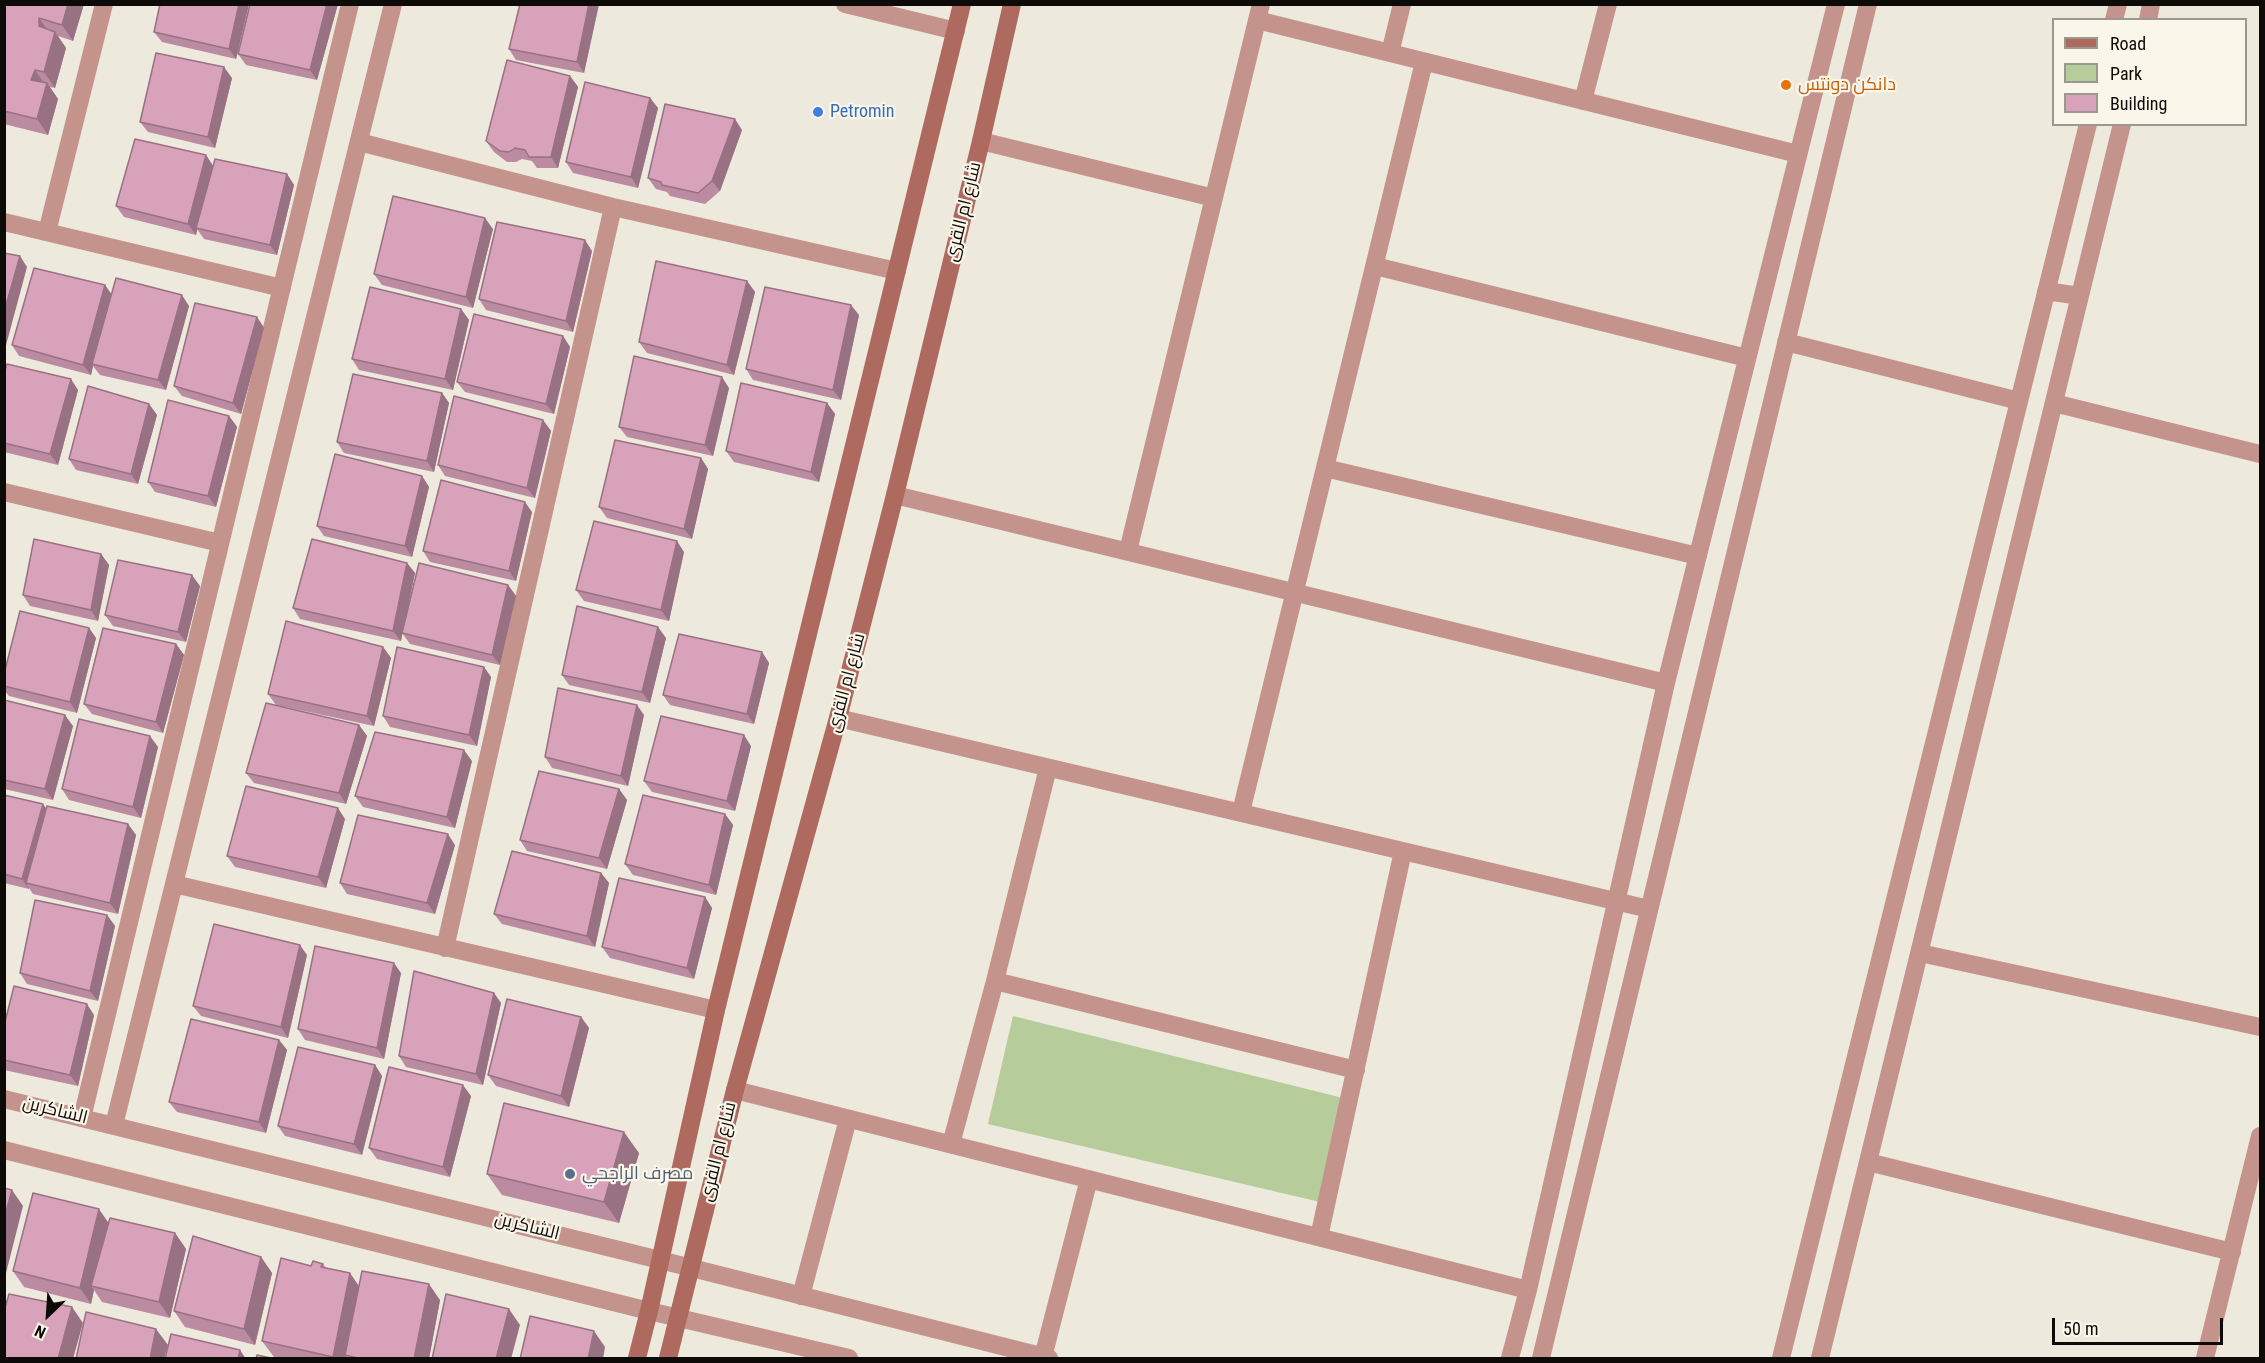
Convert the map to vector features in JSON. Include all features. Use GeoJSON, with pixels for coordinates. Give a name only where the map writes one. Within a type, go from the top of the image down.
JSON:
{"type":"FeatureCollection","features":[{"type":"Feature","properties":{"kind":"main road","name":"شارع ام القرى"},"geometry":{"type":"LineString","coordinates":[[637,1359],[716,1010],[962,4]]}},
{"type":"Feature","properties":{"kind":"main road","name":"شارع ام القرى"},"geometry":{"type":"LineString","coordinates":[[668,1359],[735,1090],[838,718],[895,495],[1012,4]]}},
{"type":"Feature","properties":{"kind":"street"},"geometry":{"type":"LineString","coordinates":[[48,232],[104,4]]}},
{"type":"Feature","properties":{"kind":"street"},"geometry":{"type":"LineString","coordinates":[[82,1118],[350,4]]}},
{"type":"Feature","properties":{"kind":"street"},"geometry":{"type":"LineString","coordinates":[[114,1125],[393,4]]}},
{"type":"Feature","properties":{"kind":"street"},"geometry":{"type":"LineString","coordinates":[[845,4],[956,31]]}},
{"type":"Feature","properties":{"kind":"street"},"geometry":{"type":"LineString","coordinates":[[1390,53],[1402,4]]}},
{"type":"Feature","properties":{"kind":"street"},"geometry":{"type":"LineString","coordinates":[[1583,101],[1608,4]]}},
{"type":"Feature","properties":{"kind":"street"},"geometry":{"type":"LineString","coordinates":[[1510,1359],[1528,1290],[1666,683],[1836,4]]}},
{"type":"Feature","properties":{"kind":"street"},"geometry":{"type":"LineString","coordinates":[[1541,1359],[1868,4]]}},
{"type":"Feature","properties":{"kind":"street"},"geometry":{"type":"LineString","coordinates":[[1128,551],[1259,12],[1390,53],[1798,154]]}},
{"type":"Feature","properties":{"kind":"street"},"geometry":{"type":"LineString","coordinates":[[1241,812],[1425,62]]}},
{"type":"Feature","properties":{"kind":"street"},"geometry":{"type":"LineString","coordinates":[[1781,1359],[2087,126]]}},
{"type":"Feature","properties":{"kind":"street"},"geometry":{"type":"LineString","coordinates":[[1820,1359],[2122,126]]}},
{"type":"Feature","properties":{"kind":"street"},"geometry":{"type":"LineString","coordinates":[[981,141],[1214,198]]}},
{"type":"Feature","properties":{"kind":"street"},"geometry":{"type":"LineString","coordinates":[[359,142],[613,207],[897,271]]}},
{"type":"Feature","properties":{"kind":"street"},"geometry":{"type":"LineString","coordinates":[[445,948],[613,207]]}},
{"type":"Feature","properties":{"kind":"street"},"geometry":{"type":"LineString","coordinates":[[4,222],[282,288]]}},
{"type":"Feature","properties":{"kind":"street"},"geometry":{"type":"LineString","coordinates":[[1375,266],[1747,358]]}},
{"type":"Feature","properties":{"kind":"street"},"geometry":{"type":"LineString","coordinates":[[2046,291],[2080,296]]}},
{"type":"Feature","properties":{"kind":"street"},"geometry":{"type":"LineString","coordinates":[[1786,342],[2019,401]]}},
{"type":"Feature","properties":{"kind":"street"},"geometry":{"type":"LineString","coordinates":[[2054,403],[2260,454]]}},
{"type":"Feature","properties":{"kind":"street"},"geometry":{"type":"LineString","coordinates":[[1325,468],[1698,556]]}},
{"type":"Feature","properties":{"kind":"street"},"geometry":{"type":"LineString","coordinates":[[4,492],[220,543]]}},
{"type":"Feature","properties":{"kind":"street"},"geometry":{"type":"LineString","coordinates":[[895,495],[1666,683]]}},
{"type":"Feature","properties":{"kind":"street"},"geometry":{"type":"LineString","coordinates":[[838,718],[1649,909]]}},
{"type":"Feature","properties":{"kind":"street"},"geometry":{"type":"LineString","coordinates":[[951,1144],[995,981],[1048,768]]}},
{"type":"Feature","properties":{"kind":"street"},"geometry":{"type":"LineString","coordinates":[[1319,1237],[1403,851]]}},
{"type":"Feature","properties":{"kind":"street"},"geometry":{"type":"LineString","coordinates":[[174,884],[716,1010]]}},
{"type":"Feature","properties":{"kind":"street"},"geometry":{"type":"LineString","coordinates":[[1920,953],[2260,1028]]}},
{"type":"Feature","properties":{"kind":"street"},"geometry":{"type":"LineString","coordinates":[[995,981],[1356,1070]]}},
{"type":"Feature","properties":{"kind":"street"},"geometry":{"type":"LineString","coordinates":[[735,1090],[1528,1290]]}},
{"type":"Feature","properties":{"kind":"street","name":"الشاكرين"},"geometry":{"type":"LineString","coordinates":[[4,1099],[660,1260],[1046,1358]]}},
{"type":"Feature","properties":{"kind":"street"},"geometry":{"type":"LineString","coordinates":[[801,1296],[848,1119]]}},
{"type":"Feature","properties":{"kind":"street"},"geometry":{"type":"LineString","coordinates":[[2205,1359],[2260,1136]]}},
{"type":"Feature","properties":{"kind":"street"},"geometry":{"type":"LineString","coordinates":[[4,1150],[849,1359]]}},
{"type":"Feature","properties":{"kind":"street"},"geometry":{"type":"LineString","coordinates":[[1868,1162],[2232,1252]]}},
{"type":"Feature","properties":{"kind":"street"},"geometry":{"type":"LineString","coordinates":[[1046,1358],[1089,1179]]}},
{"type":"Feature","properties":{"kind":"green space"},"geometry":{"type":"Polygon","coordinates":[[[1013,1016],[1343,1098],[1320,1202],[988,1124],[1013,1016]]]}},
{"type":"Feature","properties":{"kind":"building"},"geometry":{"type":"Polygon","coordinates":[[[4,4],[68,4],[62,25],[39,18],[39,26],[55,32],[44,72],[35,70],[31,80],[47,83],[37,119],[4,111],[4,4]]]}},
{"type":"Feature","properties":{"kind":"building"},"geometry":{"type":"Polygon","coordinates":[[[160,4],[239,4],[229,49],[154,32],[160,4]]]}},
{"type":"Feature","properties":{"kind":"building"},"geometry":{"type":"Polygon","coordinates":[[[250,4],[327,4],[310,70],[238,54],[250,4]]]}},
{"type":"Feature","properties":{"kind":"building"},"geometry":{"type":"Polygon","coordinates":[[[520,4],[589,4],[577,62],[509,49],[520,4]]]}},
{"type":"Feature","properties":{"kind":"building"},"geometry":{"type":"Polygon","coordinates":[[[156,53],[224,67],[208,137],[140,122],[156,53]]]}},
{"type":"Feature","properties":{"kind":"building"},"geometry":{"type":"Polygon","coordinates":[[[507,60],[570,76],[551,157],[529,157],[525,150],[515,148],[509,152],[500,151],[486,141],[507,60]]]}},
{"type":"Feature","properties":{"kind":"building"},"geometry":{"type":"Polygon","coordinates":[[[585,82],[650,98],[631,177],[566,162],[585,82]]]}},
{"type":"Feature","properties":{"kind":"building"},"geometry":{"type":"Polygon","coordinates":[[[665,104],[735,119],[712,181],[698,193],[662,185],[661,182],[648,178],[665,104]]]}},
{"type":"Feature","properties":{"kind":"building"},"geometry":{"type":"Polygon","coordinates":[[[135,139],[206,155],[188,224],[116,206],[135,139]]]}},
{"type":"Feature","properties":{"kind":"building"},"geometry":{"type":"Polygon","coordinates":[[[215,159],[287,174],[270,245],[196,228],[215,159]]]}},
{"type":"Feature","properties":{"kind":"building"},"geometry":{"type":"Polygon","coordinates":[[[393,196],[485,218],[466,297],[374,274],[393,196]]]}},
{"type":"Feature","properties":{"kind":"building"},"geometry":{"type":"Polygon","coordinates":[[[497,222],[585,240],[566,321],[479,299],[497,222]]]}},
{"type":"Feature","properties":{"kind":"building"},"geometry":{"type":"Polygon","coordinates":[[[4,253],[20,256],[4,312],[4,253]]]}},
{"type":"Feature","properties":{"kind":"building"},"geometry":{"type":"Polygon","coordinates":[[[656,261],[747,281],[727,365],[639,342],[656,261]]]}},
{"type":"Feature","properties":{"kind":"building"},"geometry":{"type":"Polygon","coordinates":[[[34,268],[105,285],[83,365],[12,345],[34,268]]]}},
{"type":"Feature","properties":{"kind":"building"},"geometry":{"type":"Polygon","coordinates":[[[116,278],[182,295],[158,380],[92,364],[116,278]]]}},
{"type":"Feature","properties":{"kind":"building"},"geometry":{"type":"Polygon","coordinates":[[[370,287],[461,309],[445,379],[352,359],[370,287]]]}},
{"type":"Feature","properties":{"kind":"building"},"geometry":{"type":"Polygon","coordinates":[[[765,287],[851,305],[833,390],[746,369],[765,287]]]}},
{"type":"Feature","properties":{"kind":"building"},"geometry":{"type":"Polygon","coordinates":[[[195,303],[257,317],[233,403],[174,386],[195,303]]]}},
{"type":"Feature","properties":{"kind":"building"},"geometry":{"type":"Polygon","coordinates":[[[474,314],[563,336],[546,404],[457,382],[474,314]]]}},
{"type":"Feature","properties":{"kind":"building"},"geometry":{"type":"Polygon","coordinates":[[[634,356],[722,377],[705,445],[619,427],[634,356]]]}},
{"type":"Feature","properties":{"kind":"building"},"geometry":{"type":"Polygon","coordinates":[[[7,364],[71,379],[50,454],[4,443],[4,373],[7,364]]]}},
{"type":"Feature","properties":{"kind":"building"},"geometry":{"type":"Polygon","coordinates":[[[353,374],[442,393],[427,461],[337,442],[353,374]]]}},
{"type":"Feature","properties":{"kind":"building"},"geometry":{"type":"Polygon","coordinates":[[[741,383],[827,403],[811,472],[726,451],[741,383]]]}},
{"type":"Feature","properties":{"kind":"building"},"geometry":{"type":"Polygon","coordinates":[[[88,386],[149,404],[131,474],[69,459],[88,386]]]}},
{"type":"Feature","properties":{"kind":"building"},"geometry":{"type":"Polygon","coordinates":[[[454,396],[543,420],[527,488],[438,465],[454,396]]]}},
{"type":"Feature","properties":{"kind":"building"},"geometry":{"type":"Polygon","coordinates":[[[168,400],[229,416],[208,496],[148,482],[168,400]]]}},
{"type":"Feature","properties":{"kind":"building"},"geometry":{"type":"Polygon","coordinates":[[[615,440],[701,458],[684,529],[599,507],[615,440]]]}},
{"type":"Feature","properties":{"kind":"building"},"geometry":{"type":"Polygon","coordinates":[[[335,454],[422,476],[405,546],[317,526],[335,454]]]}},
{"type":"Feature","properties":{"kind":"building"},"geometry":{"type":"Polygon","coordinates":[[[441,480],[525,502],[509,571],[423,551],[441,480]]]}},
{"type":"Feature","properties":{"kind":"building"},"geometry":{"type":"Polygon","coordinates":[[[594,521],[677,541],[661,610],[576,590],[594,521]]]}},
{"type":"Feature","properties":{"kind":"building"},"geometry":{"type":"Polygon","coordinates":[[[34,539],[101,554],[91,610],[23,595],[34,539]]]}},
{"type":"Feature","properties":{"kind":"building"},"geometry":{"type":"Polygon","coordinates":[[[312,539],[407,563],[393,631],[293,608],[312,539]]]}},
{"type":"Feature","properties":{"kind":"building"},"geometry":{"type":"Polygon","coordinates":[[[118,560],[192,575],[178,632],[105,615],[118,560]]]}},
{"type":"Feature","properties":{"kind":"building"},"geometry":{"type":"Polygon","coordinates":[[[419,563],[508,585],[492,655],[402,633],[419,563]]]}},
{"type":"Feature","properties":{"kind":"building"},"geometry":{"type":"Polygon","coordinates":[[[577,606],[658,627],[642,692],[562,675],[577,606]]]}},
{"type":"Feature","properties":{"kind":"building"},"geometry":{"type":"Polygon","coordinates":[[[20,611],[89,628],[70,702],[4,686],[4,674],[20,611]]]}},
{"type":"Feature","properties":{"kind":"building"},"geometry":{"type":"Polygon","coordinates":[[[286,621],[383,647],[367,716],[268,694],[286,621]]]}},
{"type":"Feature","properties":{"kind":"building"},"geometry":{"type":"Polygon","coordinates":[[[103,628],[176,644],[156,722],[84,704],[103,628]]]}},
{"type":"Feature","properties":{"kind":"building"},"geometry":{"type":"Polygon","coordinates":[[[679,634],[762,652],[747,714],[663,695],[679,634]]]}},
{"type":"Feature","properties":{"kind":"building"},"geometry":{"type":"Polygon","coordinates":[[[397,647],[484,667],[469,735],[383,716],[397,647]]]}},
{"type":"Feature","properties":{"kind":"building"},"geometry":{"type":"Polygon","coordinates":[[[558,688],[637,705],[621,776],[545,757],[558,688]]]}},
{"type":"Feature","properties":{"kind":"building"},"geometry":{"type":"Polygon","coordinates":[[[4,700],[65,715],[45,789],[4,780],[4,700]]]}},
{"type":"Feature","properties":{"kind":"building"},"geometry":{"type":"Polygon","coordinates":[[[266,703],[359,725],[339,793],[246,773],[266,703]]]}},
{"type":"Feature","properties":{"kind":"building"},"geometry":{"type":"Polygon","coordinates":[[[661,716],[744,735],[727,801],[644,781],[661,716]]]}},
{"type":"Feature","properties":{"kind":"building"},"geometry":{"type":"Polygon","coordinates":[[[79,719],[150,736],[133,807],[62,789],[79,719]]]}},
{"type":"Feature","properties":{"kind":"building"},"geometry":{"type":"Polygon","coordinates":[[[375,732],[464,750],[447,817],[355,796],[375,732]]]}},
{"type":"Feature","properties":{"kind":"building"},"geometry":{"type":"Polygon","coordinates":[[[539,771],[619,789],[599,858],[520,840],[539,771]]]}},
{"type":"Feature","properties":{"kind":"building"},"geometry":{"type":"Polygon","coordinates":[[[246,786],[338,808],[318,877],[227,856],[246,786]]]}},
{"type":"Feature","properties":{"kind":"building"},"geometry":{"type":"Polygon","coordinates":[[[4,795],[43,804],[22,879],[4,874],[4,795]]]}},
{"type":"Feature","properties":{"kind":"building"},"geometry":{"type":"Polygon","coordinates":[[[643,795],[725,814],[709,885],[625,864],[643,795]]]}},
{"type":"Feature","properties":{"kind":"building"},"geometry":{"type":"Polygon","coordinates":[[[47,806],[128,824],[110,903],[26,883],[47,806]]]}},
{"type":"Feature","properties":{"kind":"building"},"geometry":{"type":"Polygon","coordinates":[[[358,815],[448,834],[427,903],[340,883],[358,815]]]}},
{"type":"Feature","properties":{"kind":"building"},"geometry":{"type":"Polygon","coordinates":[[[512,851],[601,873],[587,936],[494,914],[512,851]]]}},
{"type":"Feature","properties":{"kind":"building"},"geometry":{"type":"Polygon","coordinates":[[[619,878],[705,897],[687,968],[602,947],[619,878]]]}},
{"type":"Feature","properties":{"kind":"building"},"geometry":{"type":"Polygon","coordinates":[[[35,900],[107,915],[90,991],[20,973],[35,900]]]}},
{"type":"Feature","properties":{"kind":"building"},"geometry":{"type":"Polygon","coordinates":[[[214,924],[300,945],[281,1027],[193,1006],[214,924]]]}},
{"type":"Feature","properties":{"kind":"building"},"geometry":{"type":"Polygon","coordinates":[[[315,946],[394,963],[377,1048],[298,1029],[315,946]]]}},
{"type":"Feature","properties":{"kind":"building"},"geometry":{"type":"Polygon","coordinates":[[[414,971],[494,993],[476,1074],[399,1056],[414,971]]]}},
{"type":"Feature","properties":{"kind":"building"},"geometry":{"type":"Polygon","coordinates":[[[14,986],[87,1004],[70,1075],[4,1060],[4,1026],[14,986]]]}},
{"type":"Feature","properties":{"kind":"building"},"geometry":{"type":"Polygon","coordinates":[[[507,999],[581,1017],[561,1096],[488,1075],[507,999]]]}},
{"type":"Feature","properties":{"kind":"building"},"geometry":{"type":"Polygon","coordinates":[[[191,1019],[279,1040],[259,1122],[169,1102],[191,1019]]]}},
{"type":"Feature","properties":{"kind":"building"},"geometry":{"type":"Polygon","coordinates":[[[298,1047],[375,1065],[354,1144],[278,1126],[298,1047]]]}},
{"type":"Feature","properties":{"kind":"building"},"geometry":{"type":"Polygon","coordinates":[[[389,1067],[463,1085],[443,1167],[369,1148],[389,1067]]]}},
{"type":"Feature","properties":{"kind":"building","name":"مصرف الراجحي"},"geometry":{"type":"Polygon","coordinates":[[[504,1103],[624,1132],[604,1202],[487,1174],[504,1103]]]}},
{"type":"Feature","properties":{"kind":"building"},"geometry":{"type":"Polygon","coordinates":[[[4,1188],[12,1190],[4,1219],[4,1188]]]}},
{"type":"Feature","properties":{"kind":"building"},"geometry":{"type":"Polygon","coordinates":[[[33,1193],[99,1209],[80,1288],[13,1271],[33,1193]]]}},
{"type":"Feature","properties":{"kind":"building"},"geometry":{"type":"Polygon","coordinates":[[[110,1218],[175,1233],[159,1302],[91,1286],[110,1218]]]}},
{"type":"Feature","properties":{"kind":"building"},"geometry":{"type":"Polygon","coordinates":[[[193,1236],[261,1257],[244,1329],[174,1311],[193,1236]]]}},
{"type":"Feature","properties":{"kind":"building"},"geometry":{"type":"Polygon","coordinates":[[[281,1258],[311,1266],[313,1261],[323,1264],[321,1267],[350,1273],[333,1357],[262,1341],[281,1258]]]}},
{"type":"Feature","properties":{"kind":"building"},"geometry":{"type":"Polygon","coordinates":[[[362,1271],[429,1284],[414,1359],[362,1359],[345,1355],[362,1271]]]}},
{"type":"Feature","properties":{"kind":"building"},"geometry":{"type":"Polygon","coordinates":[[[9,1294],[72,1307],[58,1359],[4,1359],[4,1311],[9,1294]]]}},
{"type":"Feature","properties":{"kind":"building"},"geometry":{"type":"Polygon","coordinates":[[[446,1294],[509,1309],[496,1359],[432,1359],[446,1294]]]}},
{"type":"Feature","properties":{"kind":"building"},"geometry":{"type":"Polygon","coordinates":[[[86,1312],[156,1329],[150,1359],[76,1359],[86,1312]]]}},
{"type":"Feature","properties":{"kind":"building"},"geometry":{"type":"Polygon","coordinates":[[[530,1316],[594,1331],[588,1359],[520,1359],[530,1316]]]}},
{"type":"Feature","properties":{"kind":"building"},"geometry":{"type":"Polygon","coordinates":[[[171,1334],[240,1350],[238,1359],[165,1359],[171,1334]]]}},
{"type":"Feature","properties":{"kind":"building"},"geometry":{"type":"Polygon","coordinates":[[[257,1355],[271,1358],[271,1359],[256,1359],[257,1355]]]}},
{"type":"Feature","properties":{"kind":"place","name":"دانكن دونتس"},"geometry":{"type":"Point","coordinates":[1786,85]}},
{"type":"Feature","properties":{"kind":"place","name":"Petromin"},"geometry":{"type":"Point","coordinates":[818,112]}},
{"type":"Feature","properties":{"kind":"place","name":"مصرف الراجحي"},"geometry":{"type":"Point","coordinates":[570,1174]}}]}
